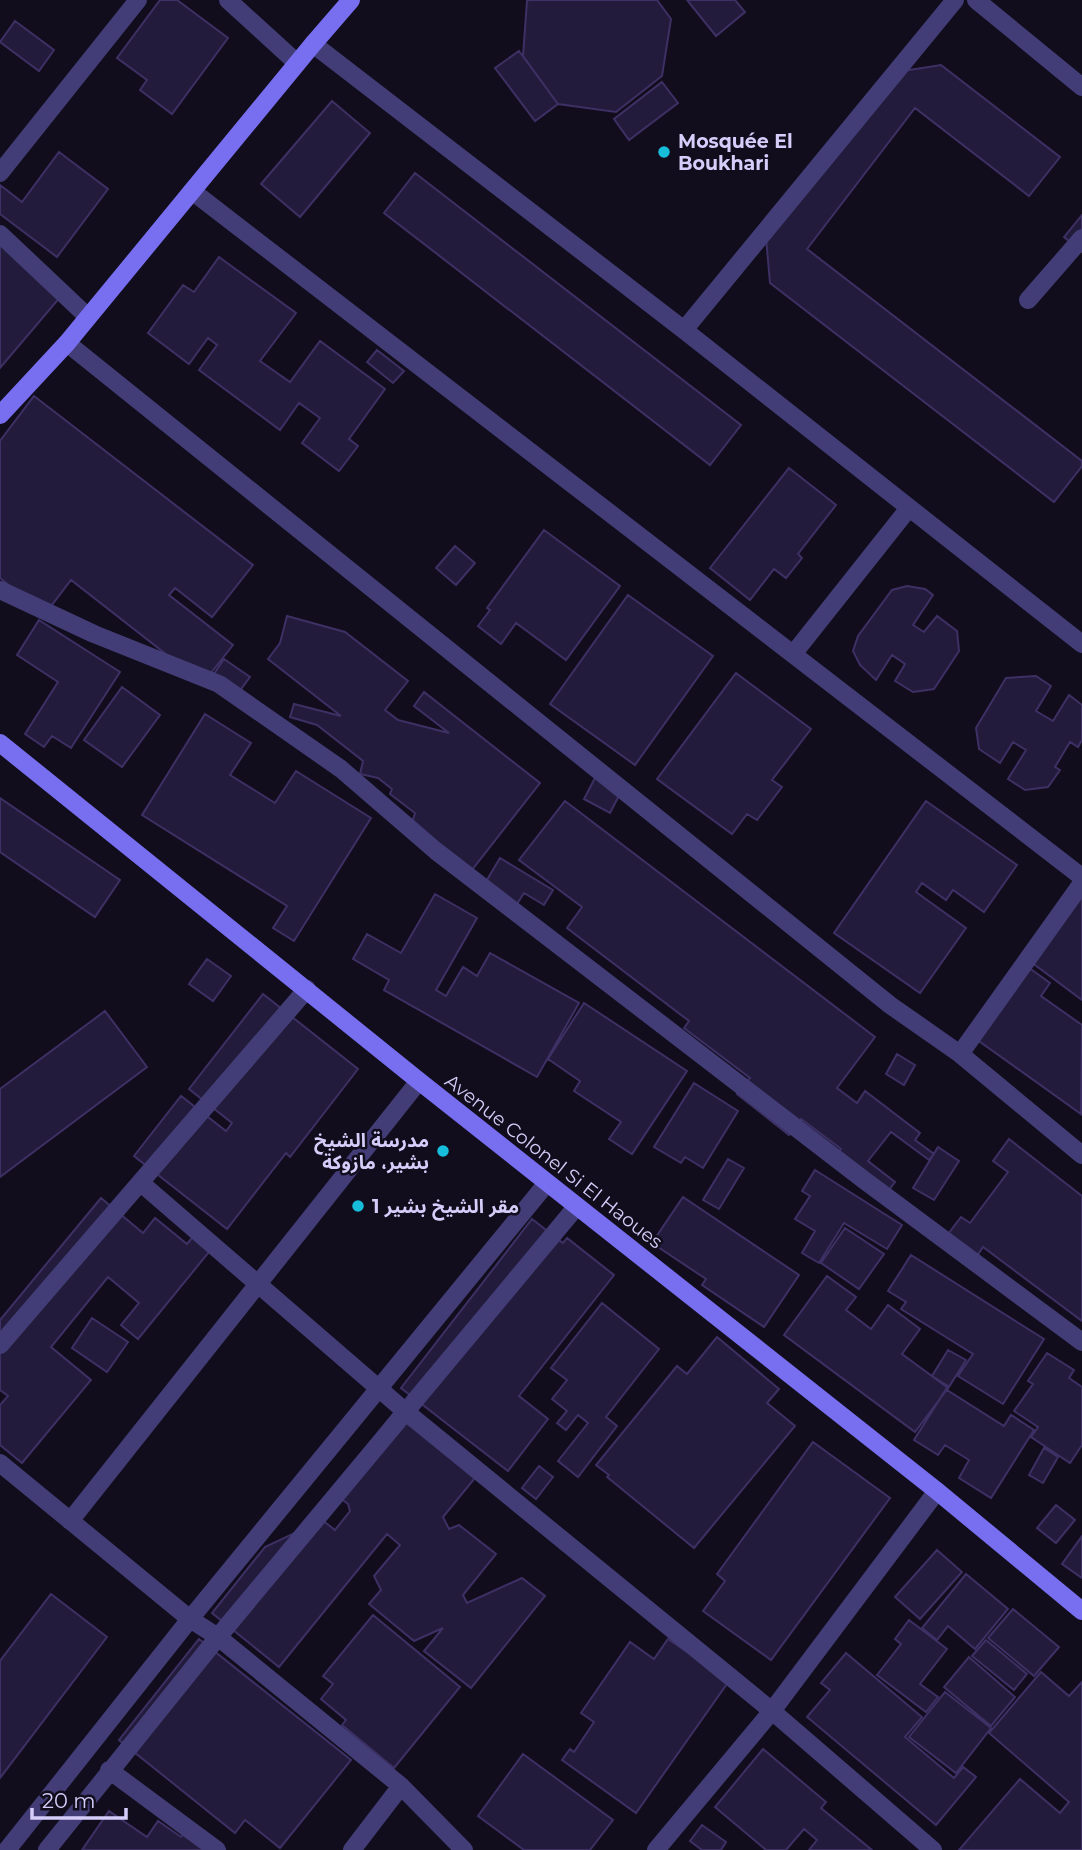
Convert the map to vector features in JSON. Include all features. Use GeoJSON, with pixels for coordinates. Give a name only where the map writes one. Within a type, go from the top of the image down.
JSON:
{"type":"FeatureCollection","features":[{"type":"Feature","properties":{"kind":"street"},"geometry":{"type":"LineString","coordinates":[[0,173],[138,0]]}},
{"type":"Feature","properties":{"kind":"street"},"geometry":{"type":"LineString","coordinates":[[228,0],[297,63]]}},
{"type":"Feature","properties":{"kind":"street"},"geometry":{"type":"LineString","coordinates":[[0,415],[67,343],[351,0]]}},
{"type":"Feature","properties":{"kind":"street"},"geometry":{"type":"LineString","coordinates":[[684,330],[955,0]]}},
{"type":"Feature","properties":{"kind":"street"},"geometry":{"type":"LineString","coordinates":[[975,0],[1082,87]]}},
{"type":"Feature","properties":{"kind":"street"},"geometry":{"type":"LineString","coordinates":[[313,44],[684,330],[1082,644]]}},
{"type":"Feature","properties":{"kind":"street"},"geometry":{"type":"LineString","coordinates":[[192,191],[1082,877]]}},
{"type":"Feature","properties":{"kind":"street"},"geometry":{"type":"LineString","coordinates":[[0,234],[88,317]]}},
{"type":"Feature","properties":{"kind":"street"},"geometry":{"type":"LineString","coordinates":[[1028,300],[1082,238]]}},
{"type":"Feature","properties":{"kind":"street"},"geometry":{"type":"LineString","coordinates":[[67,343],[890,1005],[960,1054],[1082,1155]]}},
{"type":"Feature","properties":{"kind":"street"},"geometry":{"type":"LineString","coordinates":[[794,653],[909,508]]}},
{"type":"Feature","properties":{"kind":"street"},"geometry":{"type":"LineString","coordinates":[[0,590],[94,634],[219,684],[341,769],[447,860],[864,1180],[1082,1342]]}},
{"type":"Feature","properties":{"kind":"street","name":"Avenue Colonel Si El Haoues"},"geometry":{"type":"LineString","coordinates":[[0,743],[419,1081],[937,1491],[1082,1611]]}},
{"type":"Feature","properties":{"kind":"street"},"geometry":{"type":"LineString","coordinates":[[960,1054],[1082,883]]}},
{"type":"Feature","properties":{"kind":"street"},"geometry":{"type":"LineString","coordinates":[[0,1345],[307,989]]}},
{"type":"Feature","properties":{"kind":"street"},"geometry":{"type":"LineString","coordinates":[[70,1521],[419,1081]]}},
{"type":"Feature","properties":{"kind":"street"},"geometry":{"type":"LineString","coordinates":[[141,1183],[406,1412],[772,1711],[933,1850]]}},
{"type":"Feature","properties":{"kind":"street"},"geometry":{"type":"LineString","coordinates":[[7,1850],[190,1619],[547,1183]]}},
{"type":"Feature","properties":{"kind":"street"},"geometry":{"type":"LineString","coordinates":[[47,1850],[218,1637],[577,1206]]}},
{"type":"Feature","properties":{"kind":"street"},"geometry":{"type":"LineString","coordinates":[[0,1463],[190,1619],[218,1637],[401,1786],[464,1850]]}},
{"type":"Feature","properties":{"kind":"street"},"geometry":{"type":"LineString","coordinates":[[656,1850],[772,1711],[937,1491]]}},
{"type":"Feature","properties":{"kind":"street"},"geometry":{"type":"LineString","coordinates":[[109,1770],[217,1850]]}},
{"type":"Feature","properties":{"kind":"street"},"geometry":{"type":"LineString","coordinates":[[352,1850],[401,1786]]}},
{"type":"Feature","properties":{"kind":"building"},"geometry":{"type":"Polygon","coordinates":[[[160,0],[177,0],[228,38],[172,114],[140,90],[147,80],[117,58],[160,0]]]}},
{"type":"Feature","properties":{"kind":"building"},"geometry":{"type":"Polygon","coordinates":[[[529,0],[657,0],[671,19],[662,76],[616,112],[558,104],[523,56],[529,0]]]}},
{"type":"Feature","properties":{"kind":"building"},"geometry":{"type":"Polygon","coordinates":[[[687,0],[735,0],[745,12],[716,36],[687,0]]]}},
{"type":"Feature","properties":{"kind":"building"},"geometry":{"type":"Polygon","coordinates":[[[15,21],[54,50],[39,71],[0,42],[15,21]]]}},
{"type":"Feature","properties":{"kind":"building"},"geometry":{"type":"Polygon","coordinates":[[[519,51],[558,104],[535,121],[495,68],[519,51]]]}},
{"type":"Feature","properties":{"kind":"building"},"geometry":{"type":"Polygon","coordinates":[[[941,65],[1060,157],[1029,196],[915,108],[807,249],[1082,461],[1082,466],[1054,502],[770,283],[765,226],[890,73],[941,65]]]}},
{"type":"Feature","properties":{"kind":"building"},"geometry":{"type":"Polygon","coordinates":[[[662,82],[678,103],[629,140],[614,119],[662,82]]]}},
{"type":"Feature","properties":{"kind":"building"},"geometry":{"type":"Polygon","coordinates":[[[332,101],[370,133],[300,217],[261,184],[332,101]]]}},
{"type":"Feature","properties":{"kind":"building"},"geometry":{"type":"Polygon","coordinates":[[[59,152],[108,189],[57,257],[0,214],[0,185],[22,202],[59,152]]]}},
{"type":"Feature","properties":{"kind":"building"},"geometry":{"type":"Polygon","coordinates":[[[415,173],[741,425],[710,465],[384,213],[415,173]]]}},
{"type":"Feature","properties":{"kind":"building"},"geometry":{"type":"Polygon","coordinates":[[[1082,215],[1082,252],[1064,237],[1082,215]]]}},
{"type":"Feature","properties":{"kind":"building"},"geometry":{"type":"Polygon","coordinates":[[[0,244],[61,296],[0,368],[0,244]]]}},
{"type":"Feature","properties":{"kind":"building"},"geometry":{"type":"Polygon","coordinates":[[[219,257],[296,313],[260,361],[290,382],[320,341],[385,389],[349,439],[358,446],[339,471],[302,443],[320,418],[299,403],[280,430],[199,370],[217,345],[208,338],[189,364],[148,333],[183,285],[194,292],[219,257]]]}},
{"type":"Feature","properties":{"kind":"building"},"geometry":{"type":"Polygon","coordinates":[[[377,350],[404,371],[393,383],[367,362],[377,350]]]}},
{"type":"Feature","properties":{"kind":"building"},"geometry":{"type":"Polygon","coordinates":[[[34,396],[253,565],[212,617],[175,588],[169,595],[233,645],[203,683],[71,580],[45,614],[0,578],[0,441],[34,396]]]}},
{"type":"Feature","properties":{"kind":"building"},"geometry":{"type":"Polygon","coordinates":[[[789,468],[836,505],[798,554],[802,558],[786,578],[774,569],[750,600],[710,568],[789,468]]]}},
{"type":"Feature","properties":{"kind":"building"},"geometry":{"type":"Polygon","coordinates":[[[544,530],[620,586],[566,660],[516,623],[501,644],[478,626],[490,610],[487,608],[544,530]]]}},
{"type":"Feature","properties":{"kind":"building"},"geometry":{"type":"Polygon","coordinates":[[[455,546],[475,563],[456,585],[436,568],[455,546]]]}},
{"type":"Feature","properties":{"kind":"building"},"geometry":{"type":"Polygon","coordinates":[[[907,586],[925,589],[933,595],[913,625],[924,632],[937,616],[957,631],[959,651],[934,689],[913,692],[895,681],[905,664],[892,655],[876,680],[860,665],[853,651],[858,636],[892,590],[907,586]]]}},
{"type":"Feature","properties":{"kind":"building"},"geometry":{"type":"Polygon","coordinates":[[[628,595],[713,656],[635,765],[550,704],[628,595]]]}},
{"type":"Feature","properties":{"kind":"building"},"geometry":{"type":"Polygon","coordinates":[[[287,616],[345,632],[408,681],[385,710],[398,720],[449,733],[414,706],[424,692],[540,783],[464,880],[408,836],[415,813],[390,794],[392,789],[378,778],[360,774],[363,761],[317,725],[290,717],[294,704],[341,716],[268,659],[280,643],[287,616]]]}},
{"type":"Feature","properties":{"kind":"building"},"geometry":{"type":"Polygon","coordinates":[[[39,620],[120,672],[71,748],[52,736],[44,747],[25,734],[58,682],[17,655],[39,620]]]}},
{"type":"Feature","properties":{"kind":"building"},"geometry":{"type":"Polygon","coordinates":[[[224,659],[250,677],[233,700],[208,683],[224,659]]]}},
{"type":"Feature","properties":{"kind":"building"},"geometry":{"type":"Polygon","coordinates":[[[736,673],[811,729],[772,780],[782,787],[757,820],[747,814],[732,834],[657,779],[736,673]]]}},
{"type":"Feature","properties":{"kind":"building"},"geometry":{"type":"Polygon","coordinates":[[[1036,676],[1051,686],[1036,711],[1053,721],[1069,695],[1082,705],[1082,740],[1078,747],[1070,742],[1055,767],[1060,770],[1048,787],[1025,790],[1008,779],[1026,750],[1013,742],[1000,763],[979,749],[976,728],[1006,678],[1036,676]]]}},
{"type":"Feature","properties":{"kind":"building"},"geometry":{"type":"Polygon","coordinates":[[[122,687],[160,715],[122,767],[84,740],[122,687]]]}},
{"type":"Feature","properties":{"kind":"building"},"geometry":{"type":"Polygon","coordinates":[[[205,714],[251,743],[230,775],[275,803],[296,771],[371,818],[294,941],[273,928],[287,906],[142,815],[205,714]]]}},
{"type":"Feature","properties":{"kind":"building"},"geometry":{"type":"Polygon","coordinates":[[[598,772],[624,786],[610,813],[584,799],[598,772]]]}},
{"type":"Feature","properties":{"kind":"building"},"geometry":{"type":"Polygon","coordinates":[[[0,798],[120,880],[95,917],[0,852],[0,798]]]}},
{"type":"Feature","properties":{"kind":"building"},"geometry":{"type":"Polygon","coordinates":[[[565,801],[875,1037],[837,1088],[857,1103],[865,1091],[920,1133],[915,1140],[934,1154],[929,1160],[891,1132],[868,1161],[895,1182],[886,1194],[836,1156],[841,1149],[801,1119],[789,1135],[737,1094],[750,1078],[684,1028],[689,1021],[567,928],[582,907],[519,860],[565,801]]]}},
{"type":"Feature","properties":{"kind":"building"},"geometry":{"type":"Polygon","coordinates":[[[926,801],[1017,865],[984,912],[953,890],[946,900],[922,883],[916,892],[966,928],[920,993],[834,933],[926,801]]]}},
{"type":"Feature","properties":{"kind":"building"},"geometry":{"type":"Polygon","coordinates":[[[500,858],[553,890],[544,905],[524,893],[517,904],[484,885],[500,858]]]}},
{"type":"Feature","properties":{"kind":"building"},"geometry":{"type":"Polygon","coordinates":[[[1082,891],[1082,1000],[1031,962],[1082,891]]]}},
{"type":"Feature","properties":{"kind":"building"},"geometry":{"type":"Polygon","coordinates":[[[435,894],[477,918],[436,990],[446,996],[463,967],[477,976],[490,953],[579,1003],[537,1077],[384,990],[389,980],[353,959],[367,934],[401,953],[435,894]]]}},
{"type":"Feature","properties":{"kind":"building"},"geometry":{"type":"Polygon","coordinates":[[[207,959],[231,976],[213,1001],[189,984],[207,959]]]}},
{"type":"Feature","properties":{"kind":"building"},"geometry":{"type":"Polygon","coordinates":[[[1021,962],[1050,983],[1041,996],[1082,1025],[1081,1114],[969,1034],[1021,962]]]}},
{"type":"Feature","properties":{"kind":"building"},"geometry":{"type":"Polygon","coordinates":[[[263,994],[358,1069],[290,1157],[286,1153],[227,1229],[134,1156],[181,1096],[226,1131],[232,1123],[189,1089],[263,994]]]}},
{"type":"Feature","properties":{"kind":"building"},"geometry":{"type":"Polygon","coordinates":[[[584,1003],[687,1071],[632,1154],[609,1139],[621,1122],[574,1091],[580,1081],[548,1059],[584,1003]]]}},
{"type":"Feature","properties":{"kind":"building"},"geometry":{"type":"Polygon","coordinates":[[[105,1011],[147,1067],[0,1177],[0,1089],[105,1011]]]}},
{"type":"Feature","properties":{"kind":"building"},"geometry":{"type":"Polygon","coordinates":[[[897,1054],[915,1065],[904,1085],[886,1074],[897,1054]]]}},
{"type":"Feature","properties":{"kind":"building"},"geometry":{"type":"Polygon","coordinates":[[[694,1083],[738,1111],[703,1168],[685,1157],[681,1163],[654,1147],[694,1083]]]}},
{"type":"Feature","properties":{"kind":"building"},"geometry":{"type":"Polygon","coordinates":[[[1009,1139],[1082,1196],[1082,1321],[983,1247],[977,1256],[948,1234],[961,1217],[970,1223],[1008,1172],[993,1161],[1009,1139]]]}},
{"type":"Feature","properties":{"kind":"building"},"geometry":{"type":"Polygon","coordinates":[[[938,1147],[959,1161],[934,1200],[913,1188],[938,1147]]]}},
{"type":"Feature","properties":{"kind":"building"},"geometry":{"type":"Polygon","coordinates":[[[728,1159],[744,1168],[719,1209],[703,1200],[728,1159]]]}},
{"type":"Feature","properties":{"kind":"building"},"geometry":{"type":"Polygon","coordinates":[[[815,1170],[902,1225],[887,1249],[844,1223],[819,1263],[802,1253],[815,1231],[795,1219],[810,1196],[802,1191],[815,1170]]]}},
{"type":"Feature","properties":{"kind":"building"},"geometry":{"type":"Polygon","coordinates":[[[683,1197],[799,1275],[764,1327],[702,1285],[706,1279],[652,1243],[683,1197]]]}},
{"type":"Feature","properties":{"kind":"building"},"geometry":{"type":"Polygon","coordinates":[[[101,1198],[143,1233],[155,1218],[187,1244],[201,1227],[218,1241],[138,1339],[121,1325],[139,1303],[108,1277],[51,1347],[91,1380],[22,1463],[0,1445],[0,1405],[8,1396],[0,1390],[0,1320],[101,1198]]]}},
{"type":"Feature","properties":{"kind":"building"},"geometry":{"type":"Polygon","coordinates":[[[532,1219],[563,1243],[567,1238],[614,1275],[519,1396],[548,1419],[508,1471],[401,1388],[532,1219]]]}},
{"type":"Feature","properties":{"kind":"building"},"geometry":{"type":"Polygon","coordinates":[[[845,1228],[884,1254],[859,1289],[821,1263],[845,1228]]]}},
{"type":"Feature","properties":{"kind":"building"},"geometry":{"type":"Polygon","coordinates":[[[911,1255],[1044,1339],[1003,1404],[958,1376],[973,1354],[901,1309],[906,1302],[888,1291],[911,1255]]]}},
{"type":"Feature","properties":{"kind":"building"},"geometry":{"type":"Polygon","coordinates":[[[827,1276],[856,1297],[846,1310],[871,1329],[888,1305],[920,1329],[902,1354],[948,1388],[915,1432],[784,1335],[827,1276]]]}},
{"type":"Feature","properties":{"kind":"building"},"geometry":{"type":"Polygon","coordinates":[[[602,1303],[659,1349],[606,1417],[617,1426],[578,1477],[558,1461],[588,1423],[578,1415],[566,1430],[557,1423],[567,1411],[552,1399],[567,1380],[551,1368],[602,1303]]]}},
{"type":"Feature","properties":{"kind":"building"},"geometry":{"type":"Polygon","coordinates":[[[92,1318],[128,1342],[107,1372],[72,1348],[92,1318]]]}},
{"type":"Feature","properties":{"kind":"building"},"geometry":{"type":"Polygon","coordinates":[[[717,1337],[779,1389],[767,1403],[795,1426],[694,1548],[596,1465],[677,1366],[687,1374],[717,1337]]]}},
{"type":"Feature","properties":{"kind":"building"},"geometry":{"type":"Polygon","coordinates":[[[948,1350],[966,1360],[947,1390],[1004,1426],[1011,1415],[1034,1430],[991,1498],[959,1478],[969,1460],[945,1445],[938,1455],[914,1440],[948,1386],[932,1376],[948,1350]]]}},
{"type":"Feature","properties":{"kind":"building"},"geometry":{"type":"Polygon","coordinates":[[[1047,1353],[1074,1370],[1069,1378],[1082,1387],[1082,1445],[1070,1463],[1031,1437],[1038,1427],[1014,1411],[1033,1384],[1028,1381],[1047,1353]]]}},
{"type":"Feature","properties":{"kind":"building"},"geometry":{"type":"Polygon","coordinates":[[[394,1413],[475,1478],[443,1517],[449,1529],[459,1525],[496,1554],[463,1595],[467,1603],[522,1578],[545,1596],[471,1688],[424,1651],[443,1628],[414,1641],[369,1604],[381,1590],[374,1576],[400,1545],[387,1534],[279,1667],[212,1613],[265,1547],[322,1520],[335,1530],[350,1511],[348,1504],[331,1491],[394,1413]]]}},
{"type":"Feature","properties":{"kind":"building"},"geometry":{"type":"Polygon","coordinates":[[[813,1442],[890,1498],[771,1660],[703,1611],[725,1581],[717,1574],[813,1442]]]}},
{"type":"Feature","properties":{"kind":"building"},"geometry":{"type":"Polygon","coordinates":[[[1044,1448],[1058,1457],[1043,1483],[1029,1475],[1044,1448]]]}},
{"type":"Feature","properties":{"kind":"building"},"geometry":{"type":"Polygon","coordinates":[[[539,1466],[553,1477],[536,1499],[522,1488],[539,1466]]]}},
{"type":"Feature","properties":{"kind":"building"},"geometry":{"type":"Polygon","coordinates":[[[1056,1505],[1075,1520],[1056,1543],[1037,1528],[1056,1505]]]}},
{"type":"Feature","properties":{"kind":"building"},"geometry":{"type":"Polygon","coordinates":[[[1082,1536],[1082,1578],[1062,1564],[1082,1536]]]}},
{"type":"Feature","properties":{"kind":"building"},"geometry":{"type":"Polygon","coordinates":[[[937,1550],[962,1572],[920,1619],[895,1597],[937,1550]]]}},
{"type":"Feature","properties":{"kind":"building"},"geometry":{"type":"Polygon","coordinates":[[[966,1574],[1008,1609],[975,1649],[948,1626],[937,1640],[922,1628],[966,1574]]]}},
{"type":"Feature","properties":{"kind":"building"},"geometry":{"type":"Polygon","coordinates":[[[51,1594],[107,1637],[0,1778],[0,1661],[51,1594]]]}},
{"type":"Feature","properties":{"kind":"building"},"geometry":{"type":"Polygon","coordinates":[[[1013,1609],[1059,1647],[1034,1676],[988,1638],[1013,1609]]]}},
{"type":"Feature","properties":{"kind":"building"},"geometry":{"type":"Polygon","coordinates":[[[373,1615],[460,1687],[394,1768],[342,1725],[346,1720],[321,1699],[333,1684],[323,1676],[373,1615]]]}},
{"type":"Feature","properties":{"kind":"building"},"geometry":{"type":"Polygon","coordinates":[[[909,1620],[947,1649],[920,1684],[938,1697],[926,1712],[877,1675],[901,1644],[895,1639],[909,1620]]]}},
{"type":"Feature","properties":{"kind":"building"},"geometry":{"type":"Polygon","coordinates":[[[199,1639],[351,1760],[280,1848],[245,1820],[235,1833],[119,1740],[199,1639]]]}},
{"type":"Feature","properties":{"kind":"building"},"geometry":{"type":"Polygon","coordinates":[[[668,1639],[729,1681],[636,1813],[562,1760],[570,1749],[574,1752],[594,1722],[581,1713],[630,1642],[654,1659],[668,1639]]]}},
{"type":"Feature","properties":{"kind":"building"},"geometry":{"type":"Polygon","coordinates":[[[986,1640],[1027,1674],[1014,1690],[972,1656],[986,1640]]]}},
{"type":"Feature","properties":{"kind":"building"},"geometry":{"type":"Polygon","coordinates":[[[846,1653],[922,1717],[905,1737],[954,1778],[963,1767],[976,1777],[936,1825],[807,1717],[830,1690],[821,1683],[846,1653]]]}},
{"type":"Feature","properties":{"kind":"building"},"geometry":{"type":"Polygon","coordinates":[[[969,1657],[1015,1697],[991,1726],[944,1687],[969,1657]]]}},
{"type":"Feature","properties":{"kind":"building"},"geometry":{"type":"Polygon","coordinates":[[[1041,1672],[1069,1696],[1082,1682],[1082,1850],[959,1850],[1020,1779],[1060,1813],[1069,1802],[989,1733],[1041,1672]]]}},
{"type":"Feature","properties":{"kind":"building"},"geometry":{"type":"Polygon","coordinates":[[[945,1692],[991,1728],[956,1773],[909,1737],[945,1692]]]}},
{"type":"Feature","properties":{"kind":"building"},"geometry":{"type":"Polygon","coordinates":[[[763,1749],[826,1802],[821,1808],[872,1850],[809,1850],[817,1840],[804,1829],[786,1850],[766,1850],[715,1807],[763,1749]]]}},
{"type":"Feature","properties":{"kind":"building"},"geometry":{"type":"Polygon","coordinates":[[[523,1754],[613,1820],[590,1850],[524,1850],[478,1816],[523,1754]]]}},
{"type":"Feature","properties":{"kind":"building"},"geometry":{"type":"Polygon","coordinates":[[[109,1811],[147,1837],[158,1821],[181,1837],[185,1832],[211,1850],[82,1850],[109,1811]]]}},
{"type":"Feature","properties":{"kind":"building"},"geometry":{"type":"Polygon","coordinates":[[[702,1825],[726,1842],[721,1850],[702,1850],[690,1841],[702,1825]]]}},
{"type":"Feature","properties":{"kind":"place","name":"Mosquée El Boukhari"},"geometry":{"type":"Point","coordinates":[664,152]}},
{"type":"Feature","properties":{"kind":"place","name":"مدرسة الشيخ بشير، مازوكة"},"geometry":{"type":"Point","coordinates":[443,1151]}},
{"type":"Feature","properties":{"kind":"place","name":"مقر الشيخ بشير 1"},"geometry":{"type":"Point","coordinates":[358,1206]}}]}
